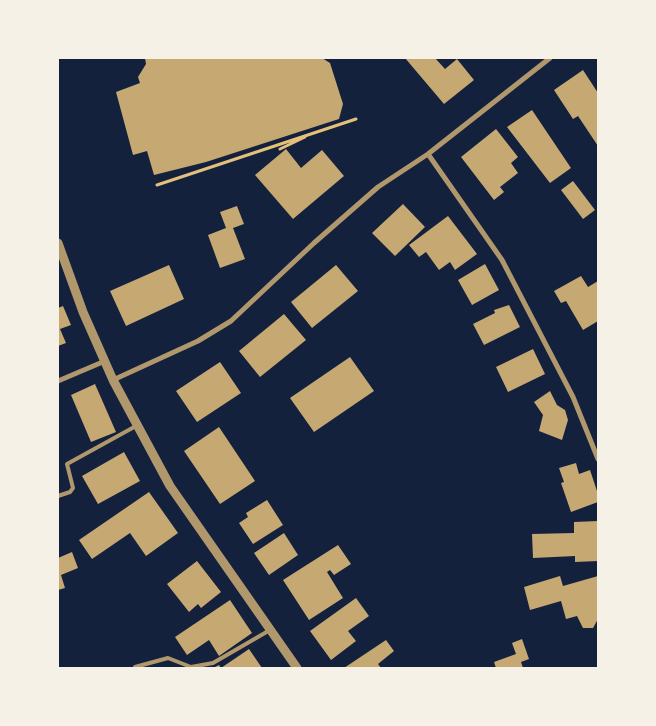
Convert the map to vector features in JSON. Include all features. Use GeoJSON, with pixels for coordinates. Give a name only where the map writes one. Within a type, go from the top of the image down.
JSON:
{"type":"FeatureCollection","features":[{"type":"Feature","properties":{"kind":"street"},"geometry":{"type":"LineString","coordinates":[[113,380],[198,341],[231,321],[314,243],[378,187],[428,154],[550,58]]}},
{"type":"Feature","properties":{"kind":"street"},"geometry":{"type":"LineString","coordinates":[[428,154],[502,260],[573,397],[598,459]]}},
{"type":"Feature","properties":{"kind":"street"},"geometry":{"type":"LineString","coordinates":[[58,242],[113,380],[136,426],[170,486],[297,668]]}},
{"type":"Feature","properties":{"kind":"street"},"geometry":{"type":"LineString","coordinates":[[58,381],[105,361]]}},
{"type":"Feature","properties":{"kind":"lane"},"geometry":{"type":"LineString","coordinates":[[58,496],[70,492],[73,488],[67,464],[136,426]]}},
{"type":"Feature","properties":{"kind":"lane"},"geometry":{"type":"LineString","coordinates":[[135,667],[168,658],[191,667],[213,663],[270,630]]}},
{"type":"Feature","properties":{"kind":"path"},"geometry":{"type":"LineString","coordinates":[[157,185],[356,119]]}},
{"type":"Feature","properties":{"kind":"path"},"geometry":{"type":"LineString","coordinates":[[280,149],[317,131]]}},
{"type":"Feature","properties":{"kind":"building"},"geometry":{"type":"Polygon","coordinates":[[[145,58],[322,58],[330,63],[343,104],[339,119],[206,162],[154,175],[147,151],[133,155],[116,92],[140,83],[138,77],[146,64],[145,58]]]}},
{"type":"Feature","properties":{"kind":"building"},"geometry":{"type":"Polygon","coordinates":[[[405,58],[435,58],[445,69],[457,59],[474,80],[444,104],[405,58]]]}},
{"type":"Feature","properties":{"kind":"building"},"geometry":{"type":"Polygon","coordinates":[[[583,70],[598,93],[598,146],[578,116],[573,119],[554,90],[583,70]]]}},
{"type":"Feature","properties":{"kind":"building"},"geometry":{"type":"Polygon","coordinates":[[[532,110],[571,168],[550,183],[507,127],[532,110]]]}},
{"type":"Feature","properties":{"kind":"building"},"geometry":{"type":"Polygon","coordinates":[[[496,129],[518,157],[511,163],[518,173],[500,187],[504,192],[494,200],[461,157],[496,129]]]}},
{"type":"Feature","properties":{"kind":"building"},"geometry":{"type":"Polygon","coordinates":[[[286,149],[301,168],[322,150],[344,176],[293,219],[255,175],[286,149]]]}},
{"type":"Feature","properties":{"kind":"building"},"geometry":{"type":"Polygon","coordinates":[[[573,181],[595,210],[583,219],[561,190],[573,181]]]}},
{"type":"Feature","properties":{"kind":"building"},"geometry":{"type":"Polygon","coordinates":[[[403,204],[425,227],[395,256],[372,233],[403,204]]]}},
{"type":"Feature","properties":{"kind":"building"},"geometry":{"type":"Polygon","coordinates":[[[237,206],[244,224],[233,228],[245,259],[220,268],[208,235],[226,228],[220,212],[237,206]]]}},
{"type":"Feature","properties":{"kind":"building"},"geometry":{"type":"Polygon","coordinates":[[[448,216],[477,254],[455,270],[450,262],[439,270],[426,252],[419,257],[409,245],[448,216]]]}},
{"type":"Feature","properties":{"kind":"building"},"geometry":{"type":"Polygon","coordinates":[[[485,264],[499,290],[472,305],[458,280],[485,264]]]}},
{"type":"Feature","properties":{"kind":"building"},"geometry":{"type":"Polygon","coordinates":[[[169,265],[184,299],[126,326],[110,291],[169,265]]]}},
{"type":"Feature","properties":{"kind":"building"},"geometry":{"type":"Polygon","coordinates":[[[336,265],[358,291],[312,328],[291,302],[336,265]]]}},
{"type":"Feature","properties":{"kind":"building"},"geometry":{"type":"Polygon","coordinates":[[[581,276],[588,287],[598,281],[598,321],[583,330],[566,301],[561,303],[554,291],[581,276]]]}},
{"type":"Feature","properties":{"kind":"building"},"geometry":{"type":"Polygon","coordinates":[[[509,305],[520,327],[484,345],[473,324],[495,313],[494,310],[509,305]]]}},
{"type":"Feature","properties":{"kind":"building"},"geometry":{"type":"Polygon","coordinates":[[[63,306],[71,325],[60,329],[66,343],[58,346],[58,308],[63,306]]]}},
{"type":"Feature","properties":{"kind":"building"},"geometry":{"type":"Polygon","coordinates":[[[284,314],[306,340],[260,377],[239,351],[284,314]]]}},
{"type":"Feature","properties":{"kind":"building"},"geometry":{"type":"Polygon","coordinates":[[[533,349],[545,374],[508,392],[496,367],[533,349]]]}},
{"type":"Feature","properties":{"kind":"building"},"geometry":{"type":"Polygon","coordinates":[[[350,357],[374,391],[314,432],[290,398],[350,357]]]}},
{"type":"Feature","properties":{"kind":"building"},"geometry":{"type":"Polygon","coordinates":[[[220,362],[241,393],[197,422],[176,391],[220,362]]]}},
{"type":"Feature","properties":{"kind":"building"},"geometry":{"type":"Polygon","coordinates":[[[95,384],[116,432],[91,442],[71,395],[95,384]]]}},
{"type":"Feature","properties":{"kind":"building"},"geometry":{"type":"Polygon","coordinates":[[[550,391],[557,405],[565,410],[568,420],[562,440],[539,431],[543,415],[534,402],[550,391]]]}},
{"type":"Feature","properties":{"kind":"building"},"geometry":{"type":"Polygon","coordinates":[[[219,427],[255,481],[220,504],[184,451],[219,427]]]}},
{"type":"Feature","properties":{"kind":"building"},"geometry":{"type":"Polygon","coordinates":[[[124,452],[140,481],[98,504],[82,476],[124,452]]]}},
{"type":"Feature","properties":{"kind":"building"},"geometry":{"type":"Polygon","coordinates":[[[576,463],[579,474],[590,470],[598,494],[598,502],[571,512],[561,483],[564,482],[559,468],[576,463]]]}},
{"type":"Feature","properties":{"kind":"building"},"geometry":{"type":"Polygon","coordinates":[[[149,492],[178,533],[146,556],[130,533],[92,559],[79,540],[149,492]]]}},
{"type":"Feature","properties":{"kind":"building"},"geometry":{"type":"Polygon","coordinates":[[[267,500],[283,525],[253,544],[239,523],[248,517],[246,513],[267,500]]]}},
{"type":"Feature","properties":{"kind":"building"},"geometry":{"type":"Polygon","coordinates":[[[598,521],[598,561],[575,562],[575,556],[533,558],[532,534],[574,533],[574,522],[598,521]]]}},
{"type":"Feature","properties":{"kind":"building"},"geometry":{"type":"Polygon","coordinates":[[[284,533],[298,555],[269,575],[254,553],[284,533]]]}},
{"type":"Feature","properties":{"kind":"building"},"geometry":{"type":"Polygon","coordinates":[[[338,545],[351,564],[334,575],[330,570],[327,572],[343,598],[309,620],[283,580],[338,545]]]}},
{"type":"Feature","properties":{"kind":"building"},"geometry":{"type":"Polygon","coordinates":[[[72,552],[78,568],[61,575],[65,588],[58,590],[58,558],[72,552]]]}},
{"type":"Feature","properties":{"kind":"building"},"geometry":{"type":"Polygon","coordinates":[[[197,561],[221,592],[201,608],[198,604],[189,612],[167,584],[197,561]]]}},
{"type":"Feature","properties":{"kind":"building"},"geometry":{"type":"Polygon","coordinates":[[[560,576],[563,586],[598,576],[598,619],[593,628],[583,628],[577,616],[566,619],[561,601],[530,610],[524,587],[560,576]]]}},
{"type":"Feature","properties":{"kind":"building"},"geometry":{"type":"Polygon","coordinates":[[[356,598],[369,616],[348,631],[356,641],[331,660],[310,631],[356,598]]]}},
{"type":"Feature","properties":{"kind":"building"},"geometry":{"type":"Polygon","coordinates":[[[230,600],[252,633],[219,656],[209,640],[187,655],[175,637],[230,600]]]}},
{"type":"Feature","properties":{"kind":"building"},"geometry":{"type":"Polygon","coordinates":[[[522,639],[529,659],[521,662],[523,668],[496,668],[494,662],[516,654],[512,643],[522,639]]]}},
{"type":"Feature","properties":{"kind":"building"},"geometry":{"type":"Polygon","coordinates":[[[386,640],[394,651],[378,664],[381,668],[344,668],[386,640]]]}},
{"type":"Feature","properties":{"kind":"building"},"geometry":{"type":"Polygon","coordinates":[[[249,649],[262,668],[221,668],[249,649]]]}}]}
